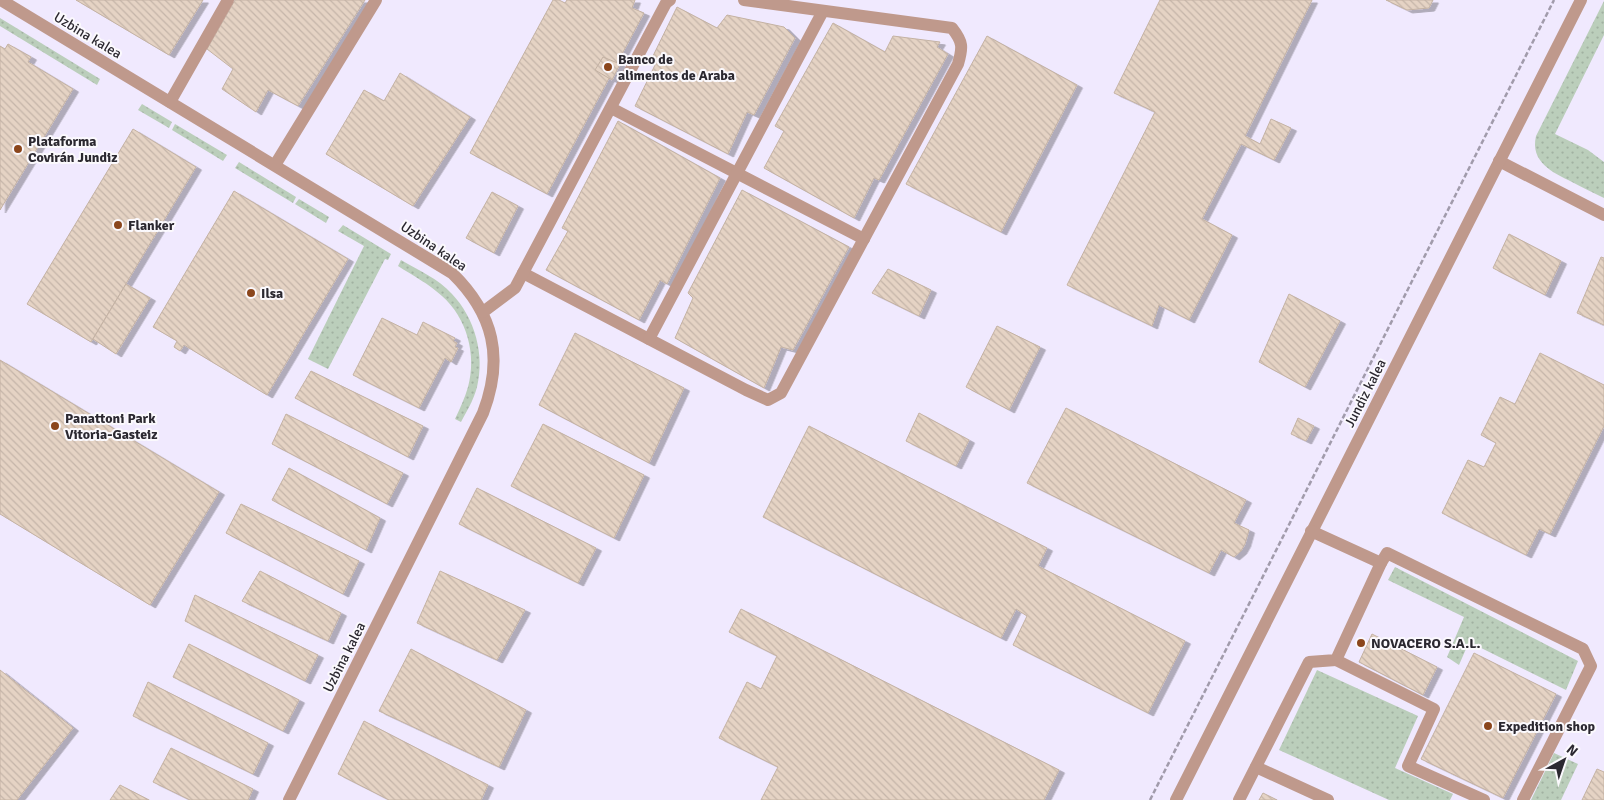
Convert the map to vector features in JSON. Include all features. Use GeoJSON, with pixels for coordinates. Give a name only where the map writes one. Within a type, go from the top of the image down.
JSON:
{"type":"FeatureCollection","features":[{"type":"Feature","properties":{"kind":"street","name":"Uzbina kalea"},"geometry":{"type":"LineString","coordinates":[[2,0],[452,274],[464,285],[483,312],[490,330],[494,348],[492,388],[483,413],[289,800]]}},
{"type":"Feature","properties":{"kind":"street"},"geometry":{"type":"LineString","coordinates":[[170,102],[228,0]]}},
{"type":"Feature","properties":{"kind":"street"},"geometry":{"type":"LineString","coordinates":[[275,165],[376,0]]}},
{"type":"Feature","properties":{"kind":"street"},"geometry":{"type":"LineString","coordinates":[[483,312],[515,288],[666,3],[670,0]]}},
{"type":"Feature","properties":{"kind":"street"},"geometry":{"type":"LineString","coordinates":[[523,273],[768,400],[782,393],[958,64],[962,50],[960,38],[952,28],[744,0]]}},
{"type":"Feature","properties":{"kind":"street","name":"Jundiz kalea"},"geometry":{"type":"LineString","coordinates":[[1176,800],[1581,0]]}},
{"type":"Feature","properties":{"kind":"street"},"geometry":{"type":"LineString","coordinates":[[649,339],[823,11]]}},
{"type":"Feature","properties":{"kind":"street"},"geometry":{"type":"LineString","coordinates":[[611,108],[864,239]]}},
{"type":"Feature","properties":{"kind":"street"},"geometry":{"type":"LineString","coordinates":[[1499,161],[1604,214]]}},
{"type":"Feature","properties":{"kind":"street"},"geometry":{"type":"LineString","coordinates":[[1311,531],[1381,563]]}},
{"type":"Feature","properties":{"kind":"street"},"geometry":{"type":"LineString","coordinates":[[1336,660],[1381,563],[1388,553],[1583,649],[1591,666],[1523,800]]}},
{"type":"Feature","properties":{"kind":"street"},"geometry":{"type":"LineString","coordinates":[[1239,800],[1309,662],[1336,660],[1434,709],[1408,766],[1484,800]]}},
{"type":"Feature","properties":{"kind":"street"},"geometry":{"type":"LineString","coordinates":[[1256,766],[1328,800]]}},
{"type":"Feature","properties":{"kind":"path"},"geometry":{"type":"LineString","coordinates":[[1150,800],[1554,0]]}},
{"type":"Feature","properties":{"kind":"green space"},"geometry":{"type":"Polygon","coordinates":[[[1604,1],[1604,35],[1555,134],[1588,150],[1604,162],[1604,198],[1550,170],[1539,159],[1535,145],[1536,136],[1604,1]]]}},
{"type":"Feature","properties":{"kind":"green space"},"geometry":{"type":"Polygon","coordinates":[[[0,18],[100,79],[97,85],[0,26],[0,18]]]}},
{"type":"Feature","properties":{"kind":"green space"},"geometry":{"type":"Polygon","coordinates":[[[142,104],[172,122],[169,128],[138,110],[142,104]]]}},
{"type":"Feature","properties":{"kind":"green space"},"geometry":{"type":"Polygon","coordinates":[[[175,124],[227,155],[223,161],[172,130],[175,124]]]}},
{"type":"Feature","properties":{"kind":"green space"},"geometry":{"type":"Polygon","coordinates":[[[239,162],[296,197],[293,203],[235,168],[239,162]]]}},
{"type":"Feature","properties":{"kind":"green space"},"geometry":{"type":"Polygon","coordinates":[[[299,199],[329,217],[326,223],[295,204],[299,199]]]}},
{"type":"Feature","properties":{"kind":"green space"},"geometry":{"type":"Polygon","coordinates":[[[343,225],[391,254],[388,260],[385,259],[328,369],[308,359],[364,246],[338,231],[343,225]]]}},
{"type":"Feature","properties":{"kind":"green space"},"geometry":{"type":"Polygon","coordinates":[[[401,260],[428,275],[447,289],[467,314],[472,326],[479,350],[479,375],[474,396],[461,422],[455,419],[468,387],[471,362],[468,338],[464,326],[451,305],[442,296],[398,266],[401,260]]]}},
{"type":"Feature","properties":{"kind":"green space"},"geometry":{"type":"Polygon","coordinates":[[[1395,567],[1578,661],[1566,690],[1469,642],[1459,665],[1447,657],[1464,617],[1388,580],[1395,567]]]}},
{"type":"Feature","properties":{"kind":"green space"},"geometry":{"type":"Polygon","coordinates":[[[1317,670],[1418,716],[1395,768],[1453,794],[1450,800],[1389,800],[1279,750],[1317,670]]]}},
{"type":"Feature","properties":{"kind":"green space"},"geometry":{"type":"Polygon","coordinates":[[[1554,753],[1578,764],[1561,800],[1531,800],[1554,753]]]}},
{"type":"Feature","properties":{"kind":"building"},"geometry":{"type":"Polygon","coordinates":[[[76,0],[203,0],[169,55],[76,0]]]}},
{"type":"Feature","properties":{"kind":"building"},"geometry":{"type":"Polygon","coordinates":[[[235,0],[365,0],[298,106],[268,90],[256,112],[222,89],[233,69],[207,49],[235,0]]]}},
{"type":"Feature","properties":{"kind":"building"},"geometry":{"type":"Polygon","coordinates":[[[553,0],[565,3],[567,0],[635,0],[632,8],[644,13],[547,194],[470,153],[553,0]]]}},
{"type":"Feature","properties":{"kind":"building"},"geometry":{"type":"Polygon","coordinates":[[[1160,0],[1312,0],[1245,136],[1260,144],[1271,119],[1291,128],[1274,160],[1241,144],[1202,219],[1232,235],[1189,320],[1159,305],[1152,326],[1067,285],[1155,112],[1114,93],[1160,0]]]}},
{"type":"Feature","properties":{"kind":"building"},"geometry":{"type":"Polygon","coordinates":[[[1386,0],[1433,0],[1429,8],[1407,10],[1386,0]]]}},
{"type":"Feature","properties":{"kind":"building"},"geometry":{"type":"Polygon","coordinates":[[[677,7],[717,28],[727,15],[784,27],[795,38],[754,115],[747,112],[728,154],[635,106],[656,63],[651,60],[677,7]]]}},
{"type":"Feature","properties":{"kind":"building"},"geometry":{"type":"Polygon","coordinates":[[[833,23],[885,52],[893,36],[940,42],[937,47],[948,54],[879,180],[874,178],[854,218],[764,168],[784,131],[775,126],[833,23]]]}},
{"type":"Feature","properties":{"kind":"building"},"geometry":{"type":"Polygon","coordinates":[[[987,36],[1077,85],[1001,232],[906,184],[987,36]]]}},
{"type":"Feature","properties":{"kind":"building","name":"Plataforma Covirán Jundiz"},"geometry":{"type":"Polygon","coordinates":[[[8,44],[31,57],[28,62],[73,89],[0,210],[0,46],[5,49],[8,44]]]}},
{"type":"Feature","properties":{"kind":"building","name":"Banco de alimentos de Araba"},"geometry":{"type":"Polygon","coordinates":[[[603,57],[620,64],[612,80],[595,70],[603,57]]]}},
{"type":"Feature","properties":{"kind":"building"},"geometry":{"type":"Polygon","coordinates":[[[400,73],[470,117],[413,206],[326,154],[364,90],[384,101],[400,73]]]}},
{"type":"Feature","properties":{"kind":"building"},"geometry":{"type":"Polygon","coordinates":[[[618,121],[720,178],[667,284],[660,280],[639,320],[546,270],[568,231],[562,228],[618,121]]]}},
{"type":"Feature","properties":{"kind":"building","name":"Flanker"},"geometry":{"type":"Polygon","coordinates":[[[133,129],[196,167],[91,342],[27,304],[133,129]]]}},
{"type":"Feature","properties":{"kind":"building"},"geometry":{"type":"Polygon","coordinates":[[[742,190],[849,247],[793,350],[781,347],[764,388],[675,338],[693,298],[688,293],[742,190]]]}},
{"type":"Feature","properties":{"kind":"building","name":"Ilsa"},"geometry":{"type":"Polygon","coordinates":[[[234,191],[348,259],[267,395],[184,345],[180,351],[174,347],[177,341],[153,327],[234,191]]]}},
{"type":"Feature","properties":{"kind":"building"},"geometry":{"type":"Polygon","coordinates":[[[492,192],[518,206],[494,253],[466,238],[492,192]]]}},
{"type":"Feature","properties":{"kind":"building"},"geometry":{"type":"Polygon","coordinates":[[[1509,234],[1561,261],[1545,295],[1493,268],[1509,234]]]}},
{"type":"Feature","properties":{"kind":"building"},"geometry":{"type":"Polygon","coordinates":[[[1601,257],[1604,258],[1604,325],[1577,313],[1601,257]]]}},
{"type":"Feature","properties":{"kind":"building"},"geometry":{"type":"Polygon","coordinates":[[[888,269],[931,290],[919,316],[872,293],[888,269]]]}},
{"type":"Feature","properties":{"kind":"building"},"geometry":{"type":"Polygon","coordinates":[[[126,284],[150,298],[116,354],[93,339],[126,284]]]}},
{"type":"Feature","properties":{"kind":"building"},"geometry":{"type":"Polygon","coordinates":[[[1289,294],[1340,321],[1305,387],[1259,362],[1289,294]]]}},
{"type":"Feature","properties":{"kind":"building"},"geometry":{"type":"Polygon","coordinates":[[[382,318],[417,335],[423,322],[455,338],[453,341],[457,343],[455,347],[458,348],[451,362],[445,358],[419,408],[353,375],[382,318]]]}},
{"type":"Feature","properties":{"kind":"building"},"geometry":{"type":"Polygon","coordinates":[[[997,326],[1040,347],[1009,410],[966,387],[997,326]]]}},
{"type":"Feature","properties":{"kind":"building"},"geometry":{"type":"Polygon","coordinates":[[[575,333],[684,388],[649,463],[539,405],[575,333]]]}},
{"type":"Feature","properties":{"kind":"building"},"geometry":{"type":"Polygon","coordinates":[[[1540,353],[1604,385],[1604,426],[1550,534],[1539,529],[1526,555],[1442,513],[1468,460],[1484,467],[1496,443],[1481,435],[1500,397],[1515,404],[1540,353]]]}},
{"type":"Feature","properties":{"kind":"building","name":"Panattoni Park Vitoria-Gasteiz"},"geometry":{"type":"Polygon","coordinates":[[[0,360],[219,492],[150,605],[0,514],[0,360]]]}},
{"type":"Feature","properties":{"kind":"building"},"geometry":{"type":"Polygon","coordinates":[[[311,371],[423,426],[408,457],[295,398],[311,371]]]}},
{"type":"Feature","properties":{"kind":"building"},"geometry":{"type":"Polygon","coordinates":[[[1066,408],[1246,500],[1234,523],[1249,530],[1241,551],[1234,557],[1221,550],[1209,573],[1027,483],[1066,408]]]}},
{"type":"Feature","properties":{"kind":"building"},"geometry":{"type":"Polygon","coordinates":[[[919,413],[969,440],[956,466],[906,441],[919,413]]]}},
{"type":"Feature","properties":{"kind":"building"},"geometry":{"type":"Polygon","coordinates":[[[286,414],[403,473],[387,504],[272,444],[286,414]]]}},
{"type":"Feature","properties":{"kind":"building"},"geometry":{"type":"Polygon","coordinates":[[[1298,418],[1314,426],[1306,441],[1291,434],[1298,418]]]}},
{"type":"Feature","properties":{"kind":"building"},"geometry":{"type":"Polygon","coordinates":[[[543,424],[644,475],[614,538],[511,486],[543,424]]]}},
{"type":"Feature","properties":{"kind":"building"},"geometry":{"type":"Polygon","coordinates":[[[809,426],[1047,548],[1038,566],[1185,641],[1148,713],[1013,645],[1027,616],[1016,609],[1001,638],[763,517],[809,426]]]}},
{"type":"Feature","properties":{"kind":"building"},"geometry":{"type":"Polygon","coordinates":[[[289,468],[380,518],[366,550],[272,500],[289,468]]]}},
{"type":"Feature","properties":{"kind":"building"},"geometry":{"type":"Polygon","coordinates":[[[477,488],[596,548],[578,583],[459,524],[477,488]]]}},
{"type":"Feature","properties":{"kind":"building"},"geometry":{"type":"Polygon","coordinates":[[[241,504],[359,561],[343,594],[226,533],[241,504]]]}},
{"type":"Feature","properties":{"kind":"building"},"geometry":{"type":"Polygon","coordinates":[[[260,571],[341,613],[328,641],[242,601],[260,571]]]}},
{"type":"Feature","properties":{"kind":"building"},"geometry":{"type":"Polygon","coordinates":[[[440,571],[525,610],[497,660],[417,623],[440,571]]]}},
{"type":"Feature","properties":{"kind":"building"},"geometry":{"type":"Polygon","coordinates":[[[195,595],[318,655],[305,681],[185,621],[195,595]]]}},
{"type":"Feature","properties":{"kind":"building"},"geometry":{"type":"Polygon","coordinates":[[[741,609],[1059,770],[1044,800],[761,800],[778,767],[719,738],[747,682],[761,689],[777,656],[729,632],[741,609]]]}},
{"type":"Feature","properties":{"kind":"building"},"geometry":{"type":"Polygon","coordinates":[[[1372,634],[1437,667],[1423,695],[1359,662],[1372,634]]]}},
{"type":"Feature","properties":{"kind":"building"},"geometry":{"type":"Polygon","coordinates":[[[189,644],[299,700],[283,731],[173,677],[189,644]]]}},
{"type":"Feature","properties":{"kind":"building"},"geometry":{"type":"Polygon","coordinates":[[[411,649],[526,710],[499,767],[379,711],[411,649]]]}},
{"type":"Feature","properties":{"kind":"building","name":"Expedition shop"},"geometry":{"type":"Polygon","coordinates":[[[1474,653],[1556,694],[1503,798],[1421,759],[1474,653]]]}},
{"type":"Feature","properties":{"kind":"building"},"geometry":{"type":"Polygon","coordinates":[[[0,670],[73,728],[17,800],[0,800],[0,670]]]}},
{"type":"Feature","properties":{"kind":"building"},"geometry":{"type":"Polygon","coordinates":[[[148,682],[268,743],[253,774],[133,716],[148,682]]]}},
{"type":"Feature","properties":{"kind":"building"},"geometry":{"type":"Polygon","coordinates":[[[364,721],[488,785],[481,800],[389,800],[338,774],[364,721]]]}},
{"type":"Feature","properties":{"kind":"building"},"geometry":{"type":"Polygon","coordinates":[[[171,748],[253,789],[248,800],[190,800],[153,782],[171,748]]]}},
{"type":"Feature","properties":{"kind":"building"},"geometry":{"type":"Polygon","coordinates":[[[1597,769],[1604,772],[1604,800],[1582,800],[1597,769]]]}},
{"type":"Feature","properties":{"kind":"building"},"geometry":{"type":"Polygon","coordinates":[[[120,785],[149,800],[110,800],[120,785]]]}},
{"type":"Feature","properties":{"kind":"building"},"geometry":{"type":"Polygon","coordinates":[[[1263,793],[1277,800],[1259,800],[1263,793]]]}},
{"type":"Feature","properties":{"kind":"place","name":"Banco de alimentos de Araba"},"geometry":{"type":"Point","coordinates":[608,67]}},
{"type":"Feature","properties":{"kind":"place","name":"Plataforma Covirán Jundiz"},"geometry":{"type":"Point","coordinates":[18,149]}},
{"type":"Feature","properties":{"kind":"place","name":"Flanker"},"geometry":{"type":"Point","coordinates":[118,225]}},
{"type":"Feature","properties":{"kind":"place","name":"Ilsa"},"geometry":{"type":"Point","coordinates":[251,293]}},
{"type":"Feature","properties":{"kind":"place","name":"Panattoni Park Vitoria-Gasteiz"},"geometry":{"type":"Point","coordinates":[55,426]}},
{"type":"Feature","properties":{"kind":"place","name":"NOVACERO S.A.L."},"geometry":{"type":"Point","coordinates":[1361,643]}},
{"type":"Feature","properties":{"kind":"place","name":"Expedition shop"},"geometry":{"type":"Point","coordinates":[1488,726]}}]}
